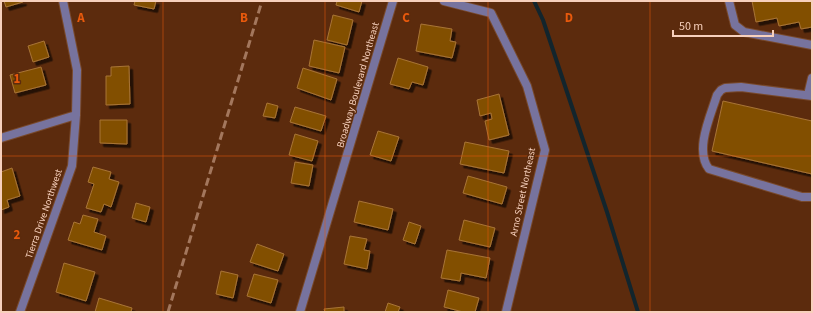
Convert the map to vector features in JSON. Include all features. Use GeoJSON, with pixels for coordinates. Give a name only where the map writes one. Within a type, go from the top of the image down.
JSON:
{"type":"FeatureCollection","features":[{"type":"Feature","properties":{"kind":"street","name":"Tierra Drive Northwest"},"geometry":{"type":"LineString","coordinates":[[20,312],[72,166],[78,70],[63,1]]}},
{"type":"Feature","properties":{"kind":"street","name":"Broadway Boulevard Northeast"},"geometry":{"type":"LineString","coordinates":[[300,312],[393,1]]}},
{"type":"Feature","properties":{"kind":"street","name":"Arno Street Northeast"},"geometry":{"type":"LineString","coordinates":[[444,1],[491,13],[527,86],[545,150],[506,312]]}},
{"type":"Feature","properties":{"kind":"street"},"geometry":{"type":"LineString","coordinates":[[729,1],[735,25],[744,32],[812,45]]}},
{"type":"Feature","properties":{"kind":"street"},"geometry":{"type":"LineString","coordinates":[[812,78],[810,96],[741,87],[725,88],[721,90],[717,95],[705,135],[703,154],[704,163],[709,169],[802,197],[812,197]]}},
{"type":"Feature","properties":{"kind":"street"},"geometry":{"type":"LineString","coordinates":[[1,138],[76,115]]}},
{"type":"Feature","properties":{"kind":"building"},"geometry":{"type":"Polygon","coordinates":[[[4,1],[23,1],[23,2],[6,7],[4,1]]]}},
{"type":"Feature","properties":{"kind":"building"},"geometry":{"type":"Polygon","coordinates":[[[135,1],[156,1],[154,9],[134,5],[135,1]]]}},
{"type":"Feature","properties":{"kind":"building"},"geometry":{"type":"Polygon","coordinates":[[[337,1],[362,1],[359,12],[336,5],[337,1]]]}},
{"type":"Feature","properties":{"kind":"building"},"geometry":{"type":"Polygon","coordinates":[[[752,1],[812,1],[812,27],[801,29],[799,22],[779,26],[777,18],[756,22],[752,1]]]}},
{"type":"Feature","properties":{"kind":"building"},"geometry":{"type":"Polygon","coordinates":[[[333,15],[353,20],[347,45],[327,40],[333,15]]]}},
{"type":"Feature","properties":{"kind":"building"},"geometry":{"type":"Polygon","coordinates":[[[421,24],[452,29],[450,41],[456,42],[452,58],[416,51],[421,24]]]}},
{"type":"Feature","properties":{"kind":"building"},"geometry":{"type":"Polygon","coordinates":[[[314,40],[345,47],[339,73],[309,66],[314,40]]]}},
{"type":"Feature","properties":{"kind":"building"},"geometry":{"type":"Polygon","coordinates":[[[44,41],[49,57],[33,62],[28,46],[44,41]]]}},
{"type":"Feature","properties":{"kind":"building"},"geometry":{"type":"Polygon","coordinates":[[[398,58],[428,67],[423,85],[412,82],[409,89],[390,84],[398,58]]]}},
{"type":"Feature","properties":{"kind":"building"},"geometry":{"type":"Polygon","coordinates":[[[129,66],[130,104],[106,105],[106,76],[111,76],[111,67],[129,66]]]}},
{"type":"Feature","properties":{"kind":"building"},"geometry":{"type":"Polygon","coordinates":[[[41,67],[46,85],[15,93],[10,75],[41,67]]]}},
{"type":"Feature","properties":{"kind":"building"},"geometry":{"type":"Polygon","coordinates":[[[303,68],[337,79],[331,100],[297,88],[303,68]]]}},
{"type":"Feature","properties":{"kind":"building"},"geometry":{"type":"Polygon","coordinates":[[[499,94],[509,135],[489,140],[485,121],[492,119],[491,113],[480,116],[477,100],[499,94]]]}},
{"type":"Feature","properties":{"kind":"building"},"geometry":{"type":"Polygon","coordinates":[[[723,101],[812,121],[812,174],[712,151],[723,101]]]}},
{"type":"Feature","properties":{"kind":"building"},"geometry":{"type":"Polygon","coordinates":[[[267,103],[278,106],[275,118],[263,116],[267,103]]]}},
{"type":"Feature","properties":{"kind":"building"},"geometry":{"type":"Polygon","coordinates":[[[295,107],[326,116],[321,131],[290,122],[295,107]]]}},
{"type":"Feature","properties":{"kind":"building"},"geometry":{"type":"Polygon","coordinates":[[[100,120],[127,120],[127,144],[100,143],[100,120]]]}},
{"type":"Feature","properties":{"kind":"building"},"geometry":{"type":"Polygon","coordinates":[[[378,131],[399,137],[391,161],[370,155],[378,131]]]}},
{"type":"Feature","properties":{"kind":"building"},"geometry":{"type":"Polygon","coordinates":[[[295,134],[318,141],[312,161],[289,155],[295,134]]]}},
{"type":"Feature","properties":{"kind":"building"},"geometry":{"type":"Polygon","coordinates":[[[465,142],[509,151],[504,173],[460,164],[465,142]]]}},
{"type":"Feature","properties":{"kind":"building"},"geometry":{"type":"Polygon","coordinates":[[[295,162],[313,165],[309,186],[291,183],[295,162]]]}},
{"type":"Feature","properties":{"kind":"building"},"geometry":{"type":"Polygon","coordinates":[[[93,167],[111,172],[109,179],[119,182],[111,207],[104,204],[101,212],[86,208],[94,184],[88,182],[93,167]]]}},
{"type":"Feature","properties":{"kind":"building"},"geometry":{"type":"Polygon","coordinates":[[[12,168],[20,196],[7,200],[9,207],[1,210],[1,172],[12,168]]]}},
{"type":"Feature","properties":{"kind":"building"},"geometry":{"type":"Polygon","coordinates":[[[468,176],[507,187],[502,204],[463,193],[468,176]]]}},
{"type":"Feature","properties":{"kind":"building"},"geometry":{"type":"Polygon","coordinates":[[[359,201],[393,209],[388,230],[354,222],[359,201]]]}},
{"type":"Feature","properties":{"kind":"building"},"geometry":{"type":"Polygon","coordinates":[[[136,203],[150,207],[146,222],[132,218],[136,203]]]}},
{"type":"Feature","properties":{"kind":"building"},"geometry":{"type":"Polygon","coordinates":[[[83,215],[98,219],[94,232],[106,236],[102,250],[68,240],[74,222],[80,224],[83,215]]]}},
{"type":"Feature","properties":{"kind":"building"},"geometry":{"type":"Polygon","coordinates":[[[464,220],[495,228],[490,247],[459,240],[464,220]]]}},
{"type":"Feature","properties":{"kind":"building"},"geometry":{"type":"Polygon","coordinates":[[[409,222],[421,226],[415,244],[403,240],[409,222]]]}},
{"type":"Feature","properties":{"kind":"building"},"geometry":{"type":"Polygon","coordinates":[[[350,236],[367,239],[364,250],[370,251],[367,269],[344,264],[350,236]]]}},
{"type":"Feature","properties":{"kind":"building"},"geometry":{"type":"Polygon","coordinates":[[[257,244],[284,254],[278,271],[250,262],[257,244]]]}},
{"type":"Feature","properties":{"kind":"building"},"geometry":{"type":"Polygon","coordinates":[[[447,250],[490,258],[486,278],[461,273],[460,281],[441,278],[447,250]]]}},
{"type":"Feature","properties":{"kind":"building"},"geometry":{"type":"Polygon","coordinates":[[[64,263],[95,272],[86,301],[56,292],[64,263]]]}},
{"type":"Feature","properties":{"kind":"building"},"geometry":{"type":"Polygon","coordinates":[[[221,271],[238,275],[233,298],[216,294],[221,271]]]}},
{"type":"Feature","properties":{"kind":"building"},"geometry":{"type":"Polygon","coordinates":[[[254,274],[278,280],[271,303],[247,296],[254,274]]]}},
{"type":"Feature","properties":{"kind":"building"},"geometry":{"type":"Polygon","coordinates":[[[448,290],[479,298],[475,312],[463,312],[444,307],[448,290]]]}},
{"type":"Feature","properties":{"kind":"building"},"geometry":{"type":"Polygon","coordinates":[[[99,298],[132,308],[131,312],[95,312],[99,298]]]}},
{"type":"Feature","properties":{"kind":"building"},"geometry":{"type":"Polygon","coordinates":[[[388,303],[400,307],[398,312],[385,312],[388,303]]]}},
{"type":"Feature","properties":{"kind":"building"},"geometry":{"type":"Polygon","coordinates":[[[344,307],[344,312],[325,312],[324,309],[344,307]]]}},
{"type":"Feature","properties":{"kind":"waterway"},"geometry":{"type":"LineString","coordinates":[[534,1],[543,20],[607,212],[638,312]]}},
{"type":"Feature","properties":{"kind":"railway"},"geometry":{"type":"LineString","coordinates":[[168,312],[262,1]]}}]}
